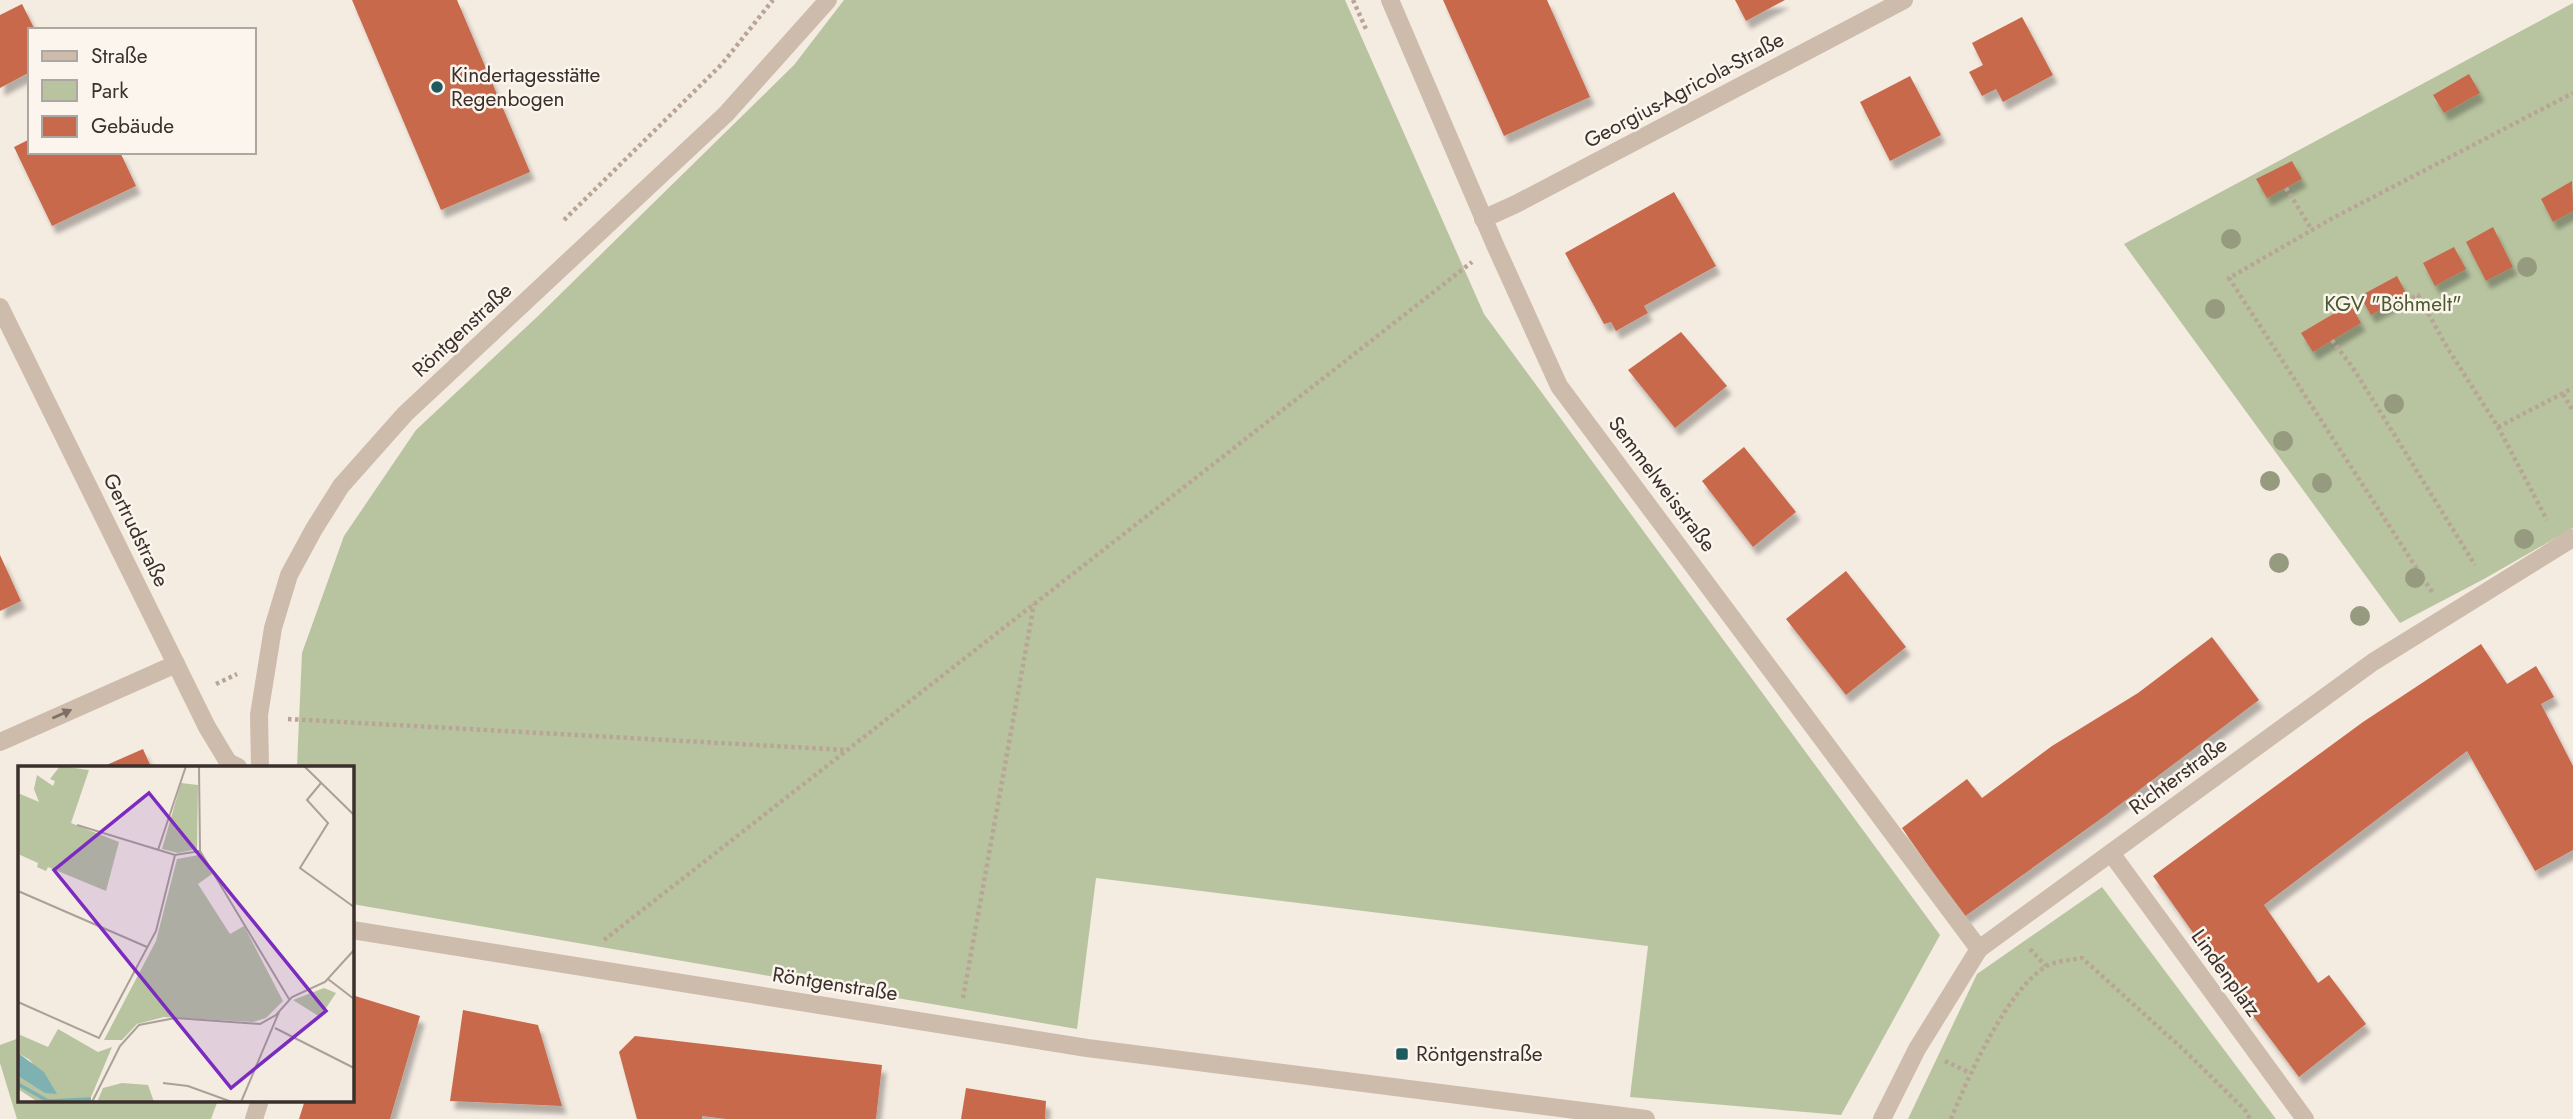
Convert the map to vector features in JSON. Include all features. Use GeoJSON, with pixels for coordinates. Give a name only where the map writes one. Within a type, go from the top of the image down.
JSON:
{"type":"FeatureCollection","features":[{"type":"Feature","properties":{"kind":"street","name":"Röntgenstraße"},"geometry":{"type":"LineString","coordinates":[[260,766],[258,715],[273,628],[289,575],[341,486],[405,414],[726,114],[828,0]]}},
{"type":"Feature","properties":{"kind":"street","name":"Semmelweisstraße"},"geometry":{"type":"LineString","coordinates":[[1390,0],[1483,219],[1559,386],[1979,949]]}},
{"type":"Feature","properties":{"kind":"street","name":"Georgius-Agricola-Straße"},"geometry":{"type":"LineString","coordinates":[[1483,219],[1904,0]]}},
{"type":"Feature","properties":{"kind":"street","name":"Gertrudstraße"},"geometry":{"type":"LineString","coordinates":[[0,307],[214,740],[228,762],[236,766]]}},
{"type":"Feature","properties":{"kind":"street","name":"Richterstraße"},"geometry":{"type":"LineString","coordinates":[[1882,1119],[1917,1049],[1979,949],[2373,662],[2490,589],[2568,546]]}},
{"type":"Feature","properties":{"kind":"street"},"geometry":{"type":"LineString","coordinates":[[0,742],[176,664]]}},
{"type":"Feature","properties":{"kind":"street","name":"Lindenplatz"},"geometry":{"type":"LineString","coordinates":[[2111,853],[2305,1119]]}},
{"type":"Feature","properties":{"kind":"street","name":"Röntgenstraße"},"geometry":{"type":"LineString","coordinates":[[354,930],[1087,1048],[1646,1119]]}},
{"type":"Feature","properties":{"kind":"street"},"geometry":{"type":"LineString","coordinates":[[254,1119],[259,1102]]}},
{"type":"Feature","properties":{"kind":"path"},"geometry":{"type":"LineString","coordinates":[[2447,616],[2229,278],[2312,230],[2573,93]]}},
{"type":"Feature","properties":{"kind":"path"},"geometry":{"type":"LineString","coordinates":[[2286,188],[2312,230]]}},
{"type":"Feature","properties":{"kind":"path"},"geometry":{"type":"LineString","coordinates":[[588,969],[590,955],[597,946],[1495,245]]}},
{"type":"Feature","properties":{"kind":"path"},"geometry":{"type":"LineString","coordinates":[[2399,300],[2402,302],[2418,295],[2568,546]]}},
{"type":"Feature","properties":{"kind":"path"},"geometry":{"type":"LineString","coordinates":[[2332,340],[2353,368],[2490,589]]}},
{"type":"Feature","properties":{"kind":"path"},"geometry":{"type":"LineString","coordinates":[[2498,426],[2573,388]]}},
{"type":"Feature","properties":{"kind":"path"},"geometry":{"type":"LineString","coordinates":[[2563,394],[2573,411]]}},
{"type":"Feature","properties":{"kind":"path"},"geometry":{"type":"LineString","coordinates":[[959,1027],[964,986],[1034,603]]}},
{"type":"Feature","properties":{"kind":"path"},"geometry":{"type":"LineString","coordinates":[[220,682],[237,673]]}},
{"type":"Feature","properties":{"kind":"path"},"geometry":{"type":"LineString","coordinates":[[258,715],[846,750]]}},
{"type":"Feature","properties":{"kind":"path"},"geometry":{"type":"LineString","coordinates":[[1951,1119],[1970,1073],[2015,997],[2046,966],[2082,958],[2184,1050],[2245,1110],[2250,1119]]}},
{"type":"Feature","properties":{"kind":"green space"},"geometry":{"type":"Polygon","coordinates":[[[844,0],[1345,0],[1484,314],[1940,935],[1841,1115],[1630,1097],[1648,946],[1096,878],[1077,1029],[354,904],[354,766],[297,766],[302,653],[344,536],[416,430],[537,317],[794,65],[844,0]]]}},
{"type":"Feature","properties":{"kind":"green space","name":"KGV \"Böhmelt\""},"geometry":{"type":"Polygon","coordinates":[[[2573,3],[2573,528],[2400,623],[2124,244],[2573,3]]]}},
{"type":"Feature","properties":{"kind":"green space"},"geometry":{"type":"Polygon","coordinates":[[[2102,887],[2276,1119],[1908,1119],[1977,974],[2102,887]]]}},
{"type":"Feature","properties":{"kind":"green space"},"geometry":{"type":"Polygon","coordinates":[[[18,1038],[18,1102],[217,1102],[211,1119],[17,1119],[0,1063],[0,1045],[18,1038]]]}},
{"type":"Feature","properties":{"kind":"building"},"geometry":{"type":"Polygon","coordinates":[[[352,0],[457,0],[530,172],[441,210],[352,0]]]}},
{"type":"Feature","properties":{"kind":"building"},"geometry":{"type":"Polygon","coordinates":[[[1443,0],[1547,0],[1590,97],[1504,136],[1443,0]]]}},
{"type":"Feature","properties":{"kind":"building"},"geometry":{"type":"Polygon","coordinates":[[[1735,0],[1785,0],[1746,21],[1735,0]]]}},
{"type":"Feature","properties":{"kind":"building"},"geometry":{"type":"Polygon","coordinates":[[[22,4],[34,28],[28,28],[28,73],[0,88],[0,15],[22,4]]]}},
{"type":"Feature","properties":{"kind":"building"},"geometry":{"type":"Polygon","coordinates":[[[2022,17],[2053,75],[2003,102],[1996,89],[1982,96],[1969,72],[1983,65],[1972,43],[2022,17]]]}},
{"type":"Feature","properties":{"kind":"building"},"geometry":{"type":"Polygon","coordinates":[[[2469,74],[2480,93],[2444,113],[2433,95],[2469,74]]]}},
{"type":"Feature","properties":{"kind":"building"},"geometry":{"type":"Polygon","coordinates":[[[1910,76],[1941,135],[1890,161],[1860,102],[1910,76]]]}},
{"type":"Feature","properties":{"kind":"building"},"geometry":{"type":"Polygon","coordinates":[[[28,140],[28,154],[121,154],[136,186],[52,226],[14,147],[28,140]]]}},
{"type":"Feature","properties":{"kind":"building"},"geometry":{"type":"Polygon","coordinates":[[[2292,161],[2302,179],[2267,198],[2256,179],[2292,161]]]}},
{"type":"Feature","properties":{"kind":"building"},"geometry":{"type":"Polygon","coordinates":[[[2572,181],[2573,211],[2553,222],[2541,199],[2572,181]]]}},
{"type":"Feature","properties":{"kind":"building"},"geometry":{"type":"Polygon","coordinates":[[[1674,192],[1716,266],[1644,306],[1648,313],[1616,331],[1611,322],[1604,324],[1565,253],[1674,192]]]}},
{"type":"Feature","properties":{"kind":"building"},"geometry":{"type":"Polygon","coordinates":[[[2493,227],[2513,267],[2486,281],[2466,242],[2493,227]]]}},
{"type":"Feature","properties":{"kind":"building"},"geometry":{"type":"Polygon","coordinates":[[[2454,247],[2466,269],[2435,286],[2423,263],[2454,247]]]}},
{"type":"Feature","properties":{"kind":"building"},"geometry":{"type":"Polygon","coordinates":[[[2397,276],[2407,295],[2371,315],[2360,296],[2397,276]]]}},
{"type":"Feature","properties":{"kind":"building"},"geometry":{"type":"Polygon","coordinates":[[[2350,304],[2361,323],[2313,352],[2301,333],[2350,304]]]}},
{"type":"Feature","properties":{"kind":"building"},"geometry":{"type":"Polygon","coordinates":[[[1681,332],[1727,386],[1675,428],[1628,370],[1681,332]]]}},
{"type":"Feature","properties":{"kind":"building"},"geometry":{"type":"Polygon","coordinates":[[[1744,447],[1796,512],[1753,547],[1702,481],[1744,447]]]}},
{"type":"Feature","properties":{"kind":"building"},"geometry":{"type":"Polygon","coordinates":[[[0,555],[21,601],[0,611],[0,555]]]}},
{"type":"Feature","properties":{"kind":"building"},"geometry":{"type":"Polygon","coordinates":[[[1846,571],[1906,647],[1846,695],[1786,619],[1846,571]]]}},
{"type":"Feature","properties":{"kind":"building"},"geometry":{"type":"Polygon","coordinates":[[[2212,637],[2259,700],[1964,917],[1902,828],[1967,779],[1982,798],[2052,746],[2138,693],[2212,637]]]}},
{"type":"Feature","properties":{"kind":"building"},"geometry":{"type":"Polygon","coordinates":[[[2481,644],[2507,684],[2536,666],[2554,697],[2541,704],[2573,766],[2573,850],[2535,871],[2467,751],[2264,905],[2318,983],[2329,975],[2366,1024],[2299,1077],[2153,876],[2363,722],[2481,644]]]}},
{"type":"Feature","properties":{"kind":"building"},"geometry":{"type":"Polygon","coordinates":[[[143,749],[151,766],[104,766],[143,749]]]}},
{"type":"Feature","properties":{"kind":"building"},"geometry":{"type":"Polygon","coordinates":[[[354,996],[420,1016],[390,1119],[299,1119],[304,1102],[354,1102],[354,996]]]}},
{"type":"Feature","properties":{"kind":"building"},"geometry":{"type":"Polygon","coordinates":[[[463,1010],[538,1025],[562,1106],[450,1101],[463,1010]]]}},
{"type":"Feature","properties":{"kind":"building"},"geometry":{"type":"Polygon","coordinates":[[[635,1036],[882,1065],[876,1119],[726,1119],[702,1116],[702,1119],[637,1119],[619,1052],[635,1036]]]}},
{"type":"Feature","properties":{"kind":"building"},"geometry":{"type":"Polygon","coordinates":[[[966,1088],[1046,1101],[1045,1119],[961,1119],[966,1088]]]}},
{"type":"Feature","properties":{"kind":"place","name":"Kindertagesstätte Regenbogen"},"geometry":{"type":"Point","coordinates":[437,87]}},
{"type":"Feature","properties":{"kind":"place","name":"Röntgenstraße"},"geometry":{"type":"Point","coordinates":[1402,1054]}}]}
